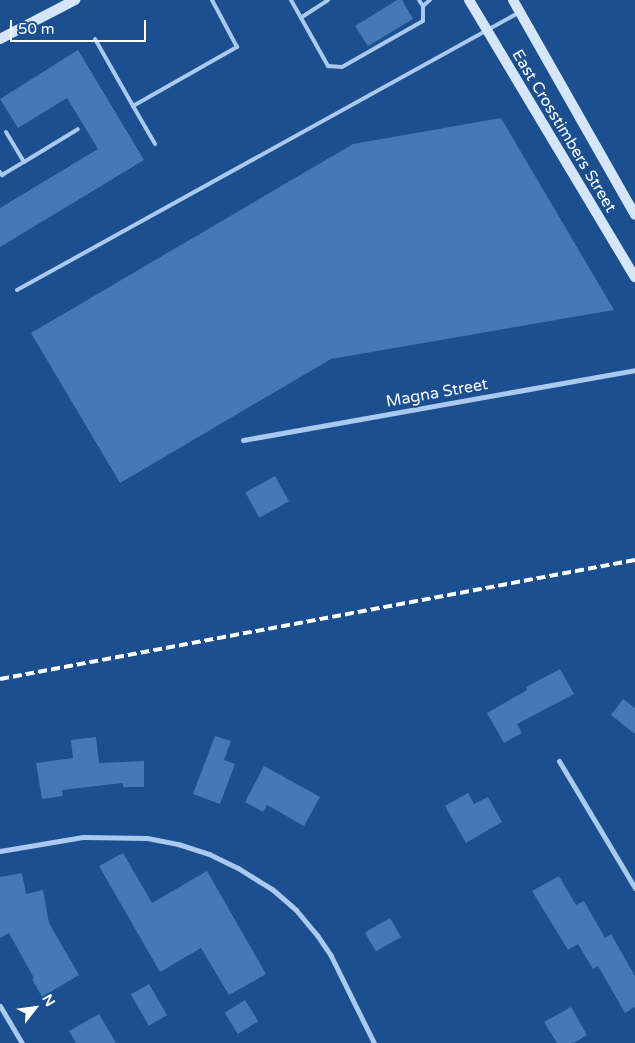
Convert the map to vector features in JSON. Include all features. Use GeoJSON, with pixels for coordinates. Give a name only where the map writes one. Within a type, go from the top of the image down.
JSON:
{"type":"FeatureCollection","features":[{"type":"Feature","properties":{"kind":"main road"},"geometry":{"type":"LineString","coordinates":[[0,39],[76,0]]}},
{"type":"Feature","properties":{"kind":"main road","name":"East Crosstimbers Street"},"geometry":{"type":"LineString","coordinates":[[469,0],[635,277]]}},
{"type":"Feature","properties":{"kind":"main road","name":"East Crosstimbers Street"},"geometry":{"type":"LineString","coordinates":[[513,0],[635,215]]}},
{"type":"Feature","properties":{"kind":"street","name":"Magna Street"},"geometry":{"type":"LineString","coordinates":[[243,440],[635,370]]}},
{"type":"Feature","properties":{"kind":"street"},"geometry":{"type":"LineString","coordinates":[[559,761],[635,888]]}},
{"type":"Feature","properties":{"kind":"street"},"geometry":{"type":"LineString","coordinates":[[0,851],[84,838],[148,838],[209,854],[238,868],[272,889],[296,910],[331,956],[374,1043]]}},
{"type":"Feature","properties":{"kind":"street"},"geometry":{"type":"LineString","coordinates":[[0,1006],[22,1043]]}},
{"type":"Feature","properties":{"kind":"lane"},"geometry":{"type":"LineString","coordinates":[[133,106],[237,47],[212,0]]}},
{"type":"Feature","properties":{"kind":"lane"},"geometry":{"type":"LineString","coordinates":[[291,0],[328,66],[342,67],[423,21],[423,6],[419,0]]}},
{"type":"Feature","properties":{"kind":"lane"},"geometry":{"type":"LineString","coordinates":[[302,18],[328,0]]}},
{"type":"Feature","properties":{"kind":"lane"},"geometry":{"type":"LineString","coordinates":[[423,6],[430,0]]}},
{"type":"Feature","properties":{"kind":"lane"},"geometry":{"type":"LineString","coordinates":[[17,290],[520,12]]}},
{"type":"Feature","properties":{"kind":"lane"},"geometry":{"type":"LineString","coordinates":[[95,39],[155,144]]}},
{"type":"Feature","properties":{"kind":"lane"},"geometry":{"type":"LineString","coordinates":[[0,172],[2,175],[78,129]]}},
{"type":"Feature","properties":{"kind":"lane"},"geometry":{"type":"LineString","coordinates":[[6,132],[24,162]]}},
{"type":"Feature","properties":{"kind":"building"},"geometry":{"type":"Polygon","coordinates":[[[397,0],[402,0],[413,19],[368,46],[355,26],[397,0]]]}},
{"type":"Feature","properties":{"kind":"building"},"geometry":{"type":"Polygon","coordinates":[[[78,50],[144,160],[0,247],[0,208],[98,149],[67,98],[18,128],[0,99],[78,50]]]}},
{"type":"Feature","properties":{"kind":"building"},"geometry":{"type":"Polygon","coordinates":[[[501,118],[614,310],[331,359],[120,483],[31,333],[353,144],[501,118]]]}},
{"type":"Feature","properties":{"kind":"building"},"geometry":{"type":"Polygon","coordinates":[[[275,476],[289,501],[259,518],[245,492],[275,476]]]}},
{"type":"Feature","properties":{"kind":"building"},"geometry":{"type":"Polygon","coordinates":[[[560,669],[574,694],[517,724],[522,733],[504,743],[487,713],[527,690],[526,687],[560,669]]]}},
{"type":"Feature","properties":{"kind":"building"},"geometry":{"type":"Polygon","coordinates":[[[623,699],[635,708],[635,734],[611,715],[623,699]]]}},
{"type":"Feature","properties":{"kind":"building"},"geometry":{"type":"Polygon","coordinates":[[[215,736],[231,741],[224,760],[235,764],[220,804],[193,794],[215,736]]]}},
{"type":"Feature","properties":{"kind":"building"},"geometry":{"type":"Polygon","coordinates":[[[96,737],[99,763],[144,761],[144,787],[123,787],[123,783],[62,790],[63,796],[42,799],[36,763],[73,758],[71,740],[96,737]]]}},
{"type":"Feature","properties":{"kind":"building"},"geometry":{"type":"Polygon","coordinates":[[[264,766],[320,797],[304,826],[267,805],[263,812],[245,802],[264,766]]]}},
{"type":"Feature","properties":{"kind":"building"},"geometry":{"type":"Polygon","coordinates":[[[468,793],[474,804],[488,797],[502,822],[466,843],[445,806],[468,793]]]}},
{"type":"Feature","properties":{"kind":"building"},"geometry":{"type":"Polygon","coordinates":[[[123,853],[152,903],[207,871],[266,974],[229,995],[201,948],[160,972],[99,866],[123,853]]]}},
{"type":"Feature","properties":{"kind":"building"},"geometry":{"type":"Polygon","coordinates":[[[22,873],[26,894],[43,890],[49,923],[79,975],[42,997],[32,979],[34,978],[9,933],[0,938],[0,877],[22,873]]]}},
{"type":"Feature","properties":{"kind":"building"},"geometry":{"type":"Polygon","coordinates":[[[559,876],[576,905],[584,901],[605,938],[611,934],[635,976],[635,1007],[625,1013],[598,966],[593,969],[578,944],[568,950],[532,891],[559,876]]]}},
{"type":"Feature","properties":{"kind":"building"},"geometry":{"type":"Polygon","coordinates":[[[390,918],[401,937],[376,952],[365,933],[390,918]]]}},
{"type":"Feature","properties":{"kind":"building"},"geometry":{"type":"Polygon","coordinates":[[[149,984],[167,1015],[149,1026],[131,994],[149,984]]]}},
{"type":"Feature","properties":{"kind":"building"},"geometry":{"type":"Polygon","coordinates":[[[245,1000],[258,1021],[238,1034],[225,1013],[245,1000]]]}},
{"type":"Feature","properties":{"kind":"building"},"geometry":{"type":"Polygon","coordinates":[[[571,1007],[587,1035],[574,1043],[557,1043],[544,1022],[571,1007]]]}},
{"type":"Feature","properties":{"kind":"building"},"geometry":{"type":"Polygon","coordinates":[[[99,1014],[116,1043],[76,1043],[69,1031],[99,1014]]]}},
{"type":"Feature","properties":{"kind":"railway"},"geometry":{"type":"LineString","coordinates":[[0,679],[635,560]]}}]}
